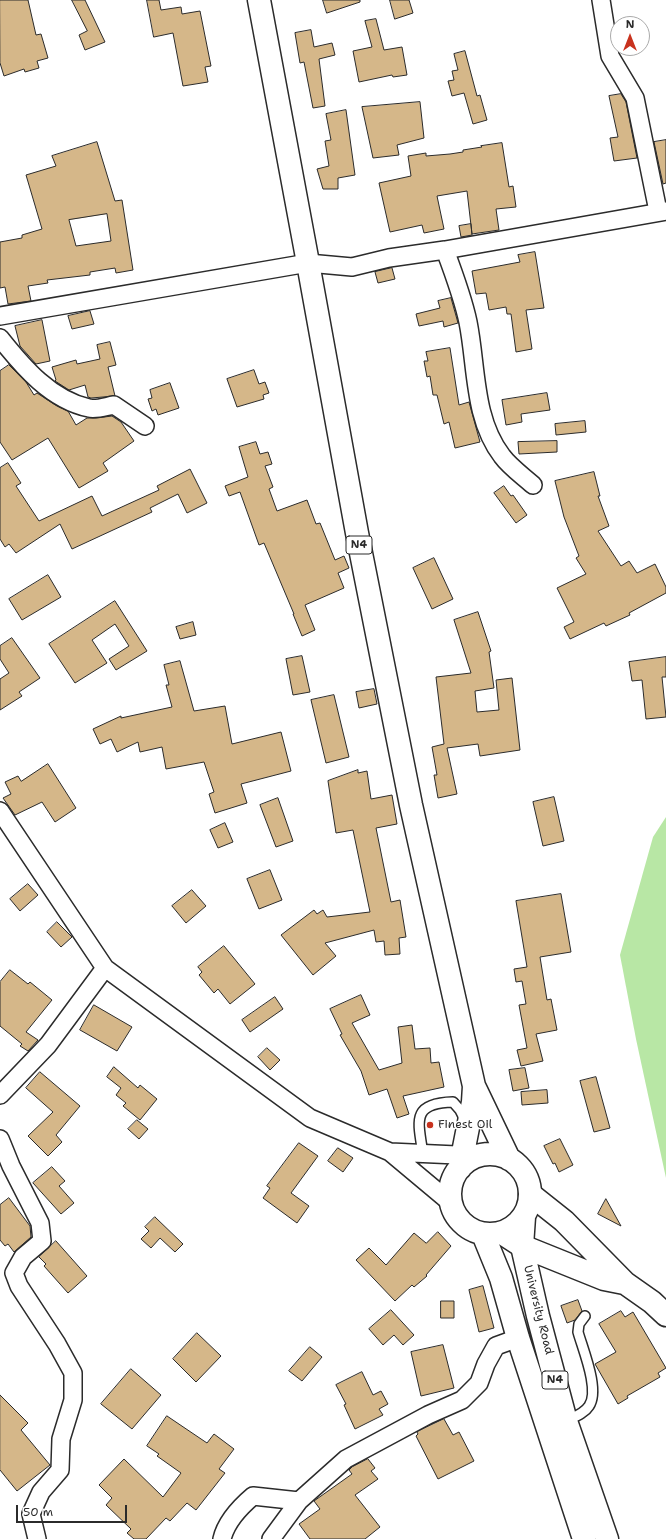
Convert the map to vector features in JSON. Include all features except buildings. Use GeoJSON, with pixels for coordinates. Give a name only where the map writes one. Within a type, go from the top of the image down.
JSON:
{"type":"FeatureCollection","features":[{"type":"Feature","properties":{"kind":"main road","name":"N4"},"geometry":{"type":"LineString","coordinates":[[259,0],[357,533],[411,804],[474,1086],[509,1159]]}},
{"type":"Feature","properties":{"kind":"main road","name":"N4"},"geometry":{"type":"LineString","coordinates":[[451,1203],[451,1184],[467,1160],[468,1127],[474,1086]]}},
{"type":"Feature","properties":{"kind":"main road","name":"N4"},"geometry":{"type":"LineString","coordinates":[[467,1160],[491,1154],[504,1157],[515,1163],[525,1174],[528,1180],[530,1194],[524,1217]]}},
{"type":"Feature","properties":{"kind":"main road"},"geometry":{"type":"LineString","coordinates":[[530,1194],[564,1221],[625,1283],[652,1302],[666,1315]]}},
{"type":"Feature","properties":{"kind":"main road"},"geometry":{"type":"LineString","coordinates":[[451,1203],[454,1212],[466,1226],[474,1231],[492,1234],[604,1279],[625,1283]]}},
{"type":"Feature","properties":{"kind":"main road"},"geometry":{"type":"LineString","coordinates":[[492,1234],[510,1229],[524,1217]]}},
{"type":"Feature","properties":{"kind":"main road","name":"University Road"},"geometry":{"type":"LineString","coordinates":[[524,1217],[522,1246],[538,1316],[566,1421],[607,1539]]}},
{"type":"Feature","properties":{"kind":"main road","name":"University Road"},"geometry":{"type":"LineString","coordinates":[[492,1234],[501,1278],[518,1338],[584,1539]]}},
{"type":"Feature","properties":{"kind":"street"},"geometry":{"type":"LineString","coordinates":[[0,316],[308,263],[352,267],[389,258],[445,250],[662,211],[635,98],[610,56],[601,0]]}},
{"type":"Feature","properties":{"kind":"street"},"geometry":{"type":"LineString","coordinates":[[445,250],[459,288],[468,322],[478,394],[487,429],[502,457],[533,485]]}},
{"type":"Feature","properties":{"kind":"street"},"geometry":{"type":"LineString","coordinates":[[0,338],[26,369],[66,400],[91,409],[114,405],[145,426]]}},
{"type":"Feature","properties":{"kind":"street"},"geometry":{"type":"LineString","coordinates":[[0,811],[105,968],[310,1118],[390,1152],[451,1203]]}},
{"type":"Feature","properties":{"kind":"street"},"geometry":{"type":"LineString","coordinates":[[0,1095],[48,1045],[105,968]]}},
{"type":"Feature","properties":{"kind":"street"},"geometry":{"type":"LineString","coordinates":[[0,1139],[11,1166],[40,1223],[42,1241],[22,1257],[14,1273],[19,1286],[57,1344],[73,1372],[72,1400],[62,1439],[60,1470],[41,1492],[31,1514],[37,1539]]}},
{"type":"Feature","properties":{"kind":"street"},"geometry":{"type":"LineString","coordinates":[[390,1152],[423,1154],[467,1160]]}},
{"type":"Feature","properties":{"kind":"street"},"geometry":{"type":"LineString","coordinates":[[271,1539],[299,1501],[346,1459],[428,1415],[462,1400],[478,1383],[496,1346],[518,1338]]}},
{"type":"Feature","properties":{"kind":"street"},"geometry":{"type":"LineString","coordinates":[[222,1539],[224,1532],[240,1507],[254,1496],[299,1501]]}},
{"type":"Feature","properties":{"kind":"lane"},"geometry":{"type":"LineString","coordinates":[[423,1154],[420,1132],[420,1116],[426,1107],[438,1102],[452,1102],[460,1110],[468,1127]]}},
{"type":"Feature","properties":{"kind":"lane"},"geometry":{"type":"LineString","coordinates":[[566,1421],[583,1413],[589,1407],[593,1397],[593,1385],[578,1332],[579,1324],[585,1316]]}},
{"type":"Feature","properties":{"kind":"green space"},"geometry":{"type":"Polygon","coordinates":[[[666,817],[666,1178],[636,1039],[620,955],[653,837],[666,817]]]}},
{"type":"Feature","properties":{"kind":"place","name":"Finest Oil"},"geometry":{"type":"Point","coordinates":[430,1125]}}]}
